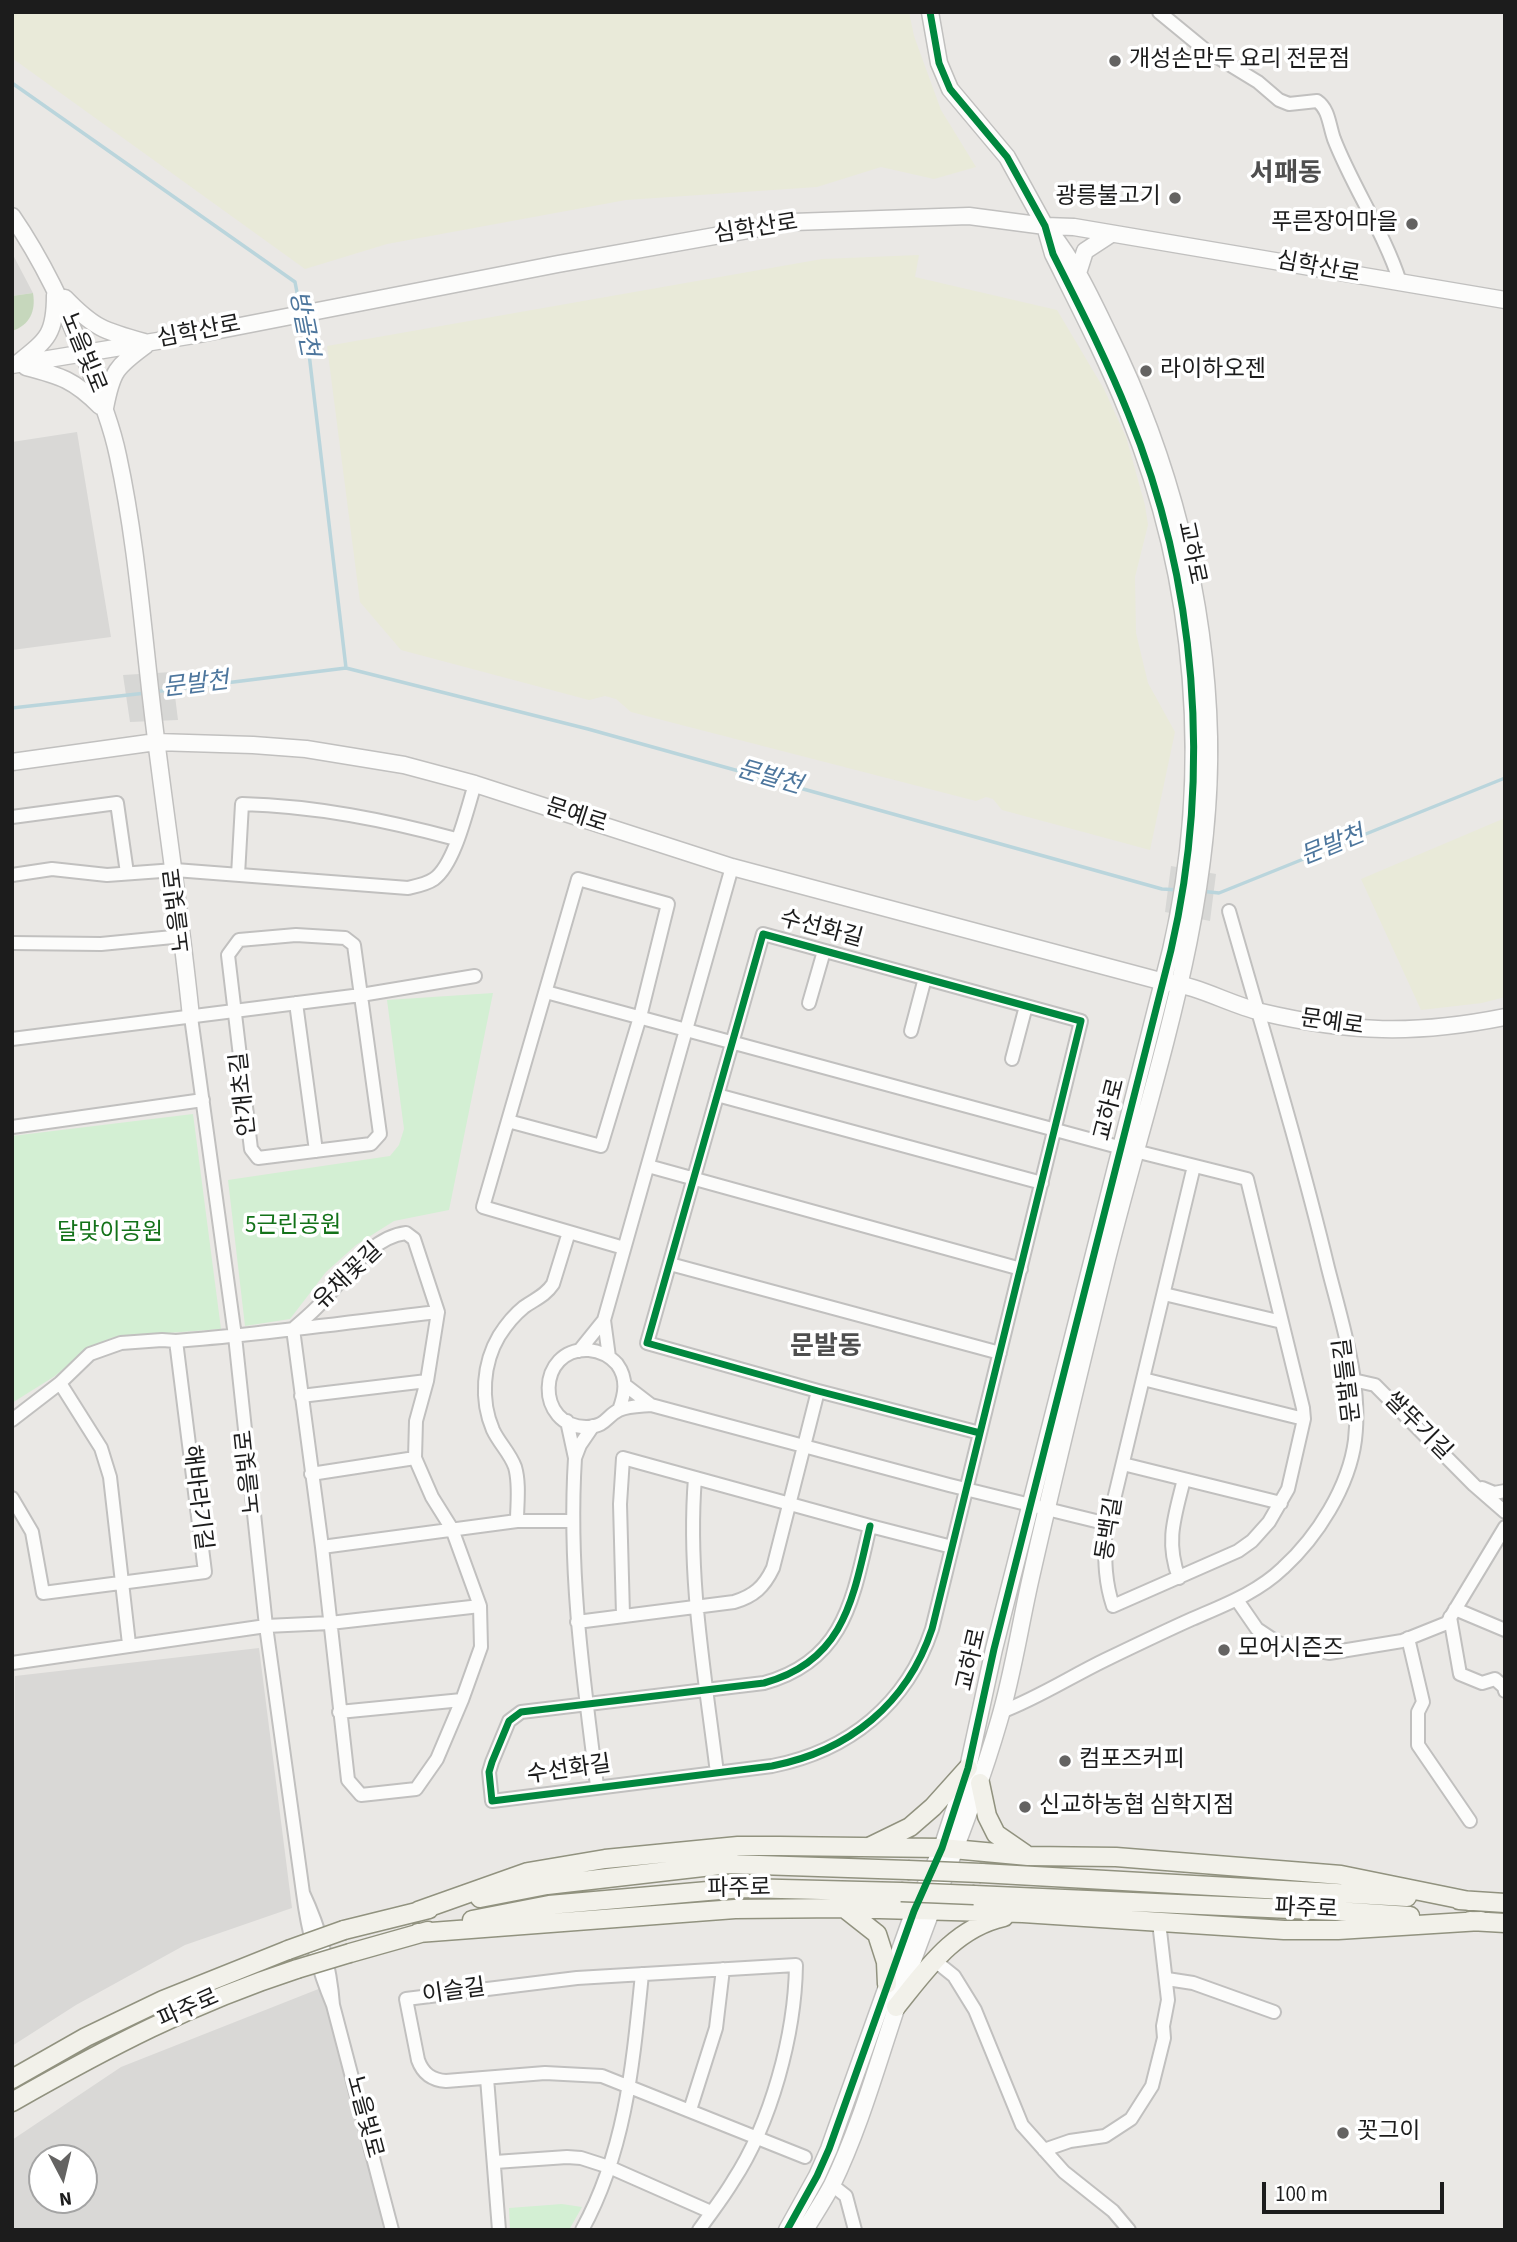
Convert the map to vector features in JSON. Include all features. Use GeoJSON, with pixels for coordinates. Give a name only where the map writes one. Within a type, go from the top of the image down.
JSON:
{"type":"FeatureCollection","features":[{"type":"Feature","properties":{"kind":"main road"},"geometry":{"type":"LineString","coordinates":[[870,1847],[909,1827],[933,1807],[968,1768]]}},
{"type":"Feature","properties":{"kind":"main road"},"geometry":{"type":"LineString","coordinates":[[980,1783],[987,1816],[996,1833],[1028,1856]]}},
{"type":"Feature","properties":{"kind":"main road"},"geometry":{"type":"LineString","coordinates":[[418,1911],[528,1872],[605,1859],[738,1846],[949,1849],[1028,1856],[1116,1857],[1340,1875],[1469,1900]]}},
{"type":"Feature","properties":{"kind":"main road","name":"파주로"},"geometry":{"type":"LineString","coordinates":[[12,2079],[86,2037],[163,2000],[288,1950],[344,1930],[418,1911],[547,1885],[729,1864],[981,1873],[1505,1903]]}},
{"type":"Feature","properties":{"kind":"main road","name":"파주로"},"geometry":{"type":"LineString","coordinates":[[12,2102],[104,2050],[185,2010],[248,1985],[418,1933],[482,1917],[549,1905],[742,1888],[901,1892],[1336,1911],[1505,1923]]}},
{"type":"Feature","properties":{"kind":"main road"},"geometry":{"type":"LineString","coordinates":[[844,1908],[877,1934],[886,1962],[887,1984]]}},
{"type":"Feature","properties":{"kind":"main road"},"geometry":{"type":"LineString","coordinates":[[418,1933],[722,1909],[844,1908],[1023,1913],[1284,1930],[1338,1930],[1480,1922]]}},
{"type":"Feature","properties":{"kind":"main road"},"geometry":{"type":"LineString","coordinates":[[896,2007],[949,1944],[987,1921],[1023,1913]]}},
{"type":"Feature","properties":{"kind":"street","name":"교하로"},"geometry":{"type":"LineString","coordinates":[[930,12],[939,63],[950,89],[1007,157],[1045,226],[1065,251],[1127,371],[1148,424],[1181,531],[1196,602],[1207,701],[1209,791],[1187,916],[1171,983],[1039,1506],[994,1649],[949,1849]]}},
{"type":"Feature","properties":{"kind":"street"},"geometry":{"type":"LineString","coordinates":[[1160,12],[1204,49],[1258,82],[1279,100],[1289,104],[1317,101],[1324,106],[1335,141],[1390,252],[1400,282]]}},
{"type":"Feature","properties":{"kind":"street","name":"노을빛로"},"geometry":{"type":"LineString","coordinates":[[12,216],[31,243],[55,289],[83,354],[117,453],[132,531],[191,1017],[235,1336],[266,1626],[303,1893],[317,1922],[331,1975],[333,2005],[392,2230]]}},
{"type":"Feature","properties":{"kind":"street","name":"심학산로"},"geometry":{"type":"LineString","coordinates":[[14,365],[149,343],[793,222],[969,216],[1074,227],[1505,300]]}},
{"type":"Feature","properties":{"kind":"street","name":"교하로"},"geometry":{"type":"LineString","coordinates":[[1045,226],[1053,254],[1129,414],[1168,534],[1191,678],[1195,743],[1195,870]]}},
{"type":"Feature","properties":{"kind":"street"},"geometry":{"type":"LineString","coordinates":[[1077,273],[1085,251],[1111,234]]}},
{"type":"Feature","properties":{"kind":"street"},"geometry":{"type":"LineString","coordinates":[[55,289],[87,322],[109,332],[149,343]]}},
{"type":"Feature","properties":{"kind":"street"},"geometry":{"type":"LineString","coordinates":[[14,365],[41,345],[50,333],[55,319],[55,289]]}},
{"type":"Feature","properties":{"kind":"street"},"geometry":{"type":"LineString","coordinates":[[104,411],[110,381],[124,361],[149,343]]}},
{"type":"Feature","properties":{"kind":"street"},"geometry":{"type":"LineString","coordinates":[[14,365],[68,379],[85,391],[104,411]]}},
{"type":"Feature","properties":{"kind":"street","name":"문예로"},"geometry":{"type":"LineString","coordinates":[[12,762],[156,742],[306,749],[404,765],[475,784],[732,867],[1171,983],[1258,1011],[1321,1024],[1398,1031],[1470,1024],[1505,1017]]}},
{"type":"Feature","properties":{"kind":"street"},"geometry":{"type":"LineString","coordinates":[[12,875],[52,869],[107,875],[175,870],[408,888],[434,879],[443,870],[475,784]]}},
{"type":"Feature","properties":{"kind":"street"},"geometry":{"type":"LineString","coordinates":[[12,817],[117,803],[127,873]]}},
{"type":"Feature","properties":{"kind":"street"},"geometry":{"type":"LineString","coordinates":[[238,875],[242,804],[290,806],[356,815],[456,839]]}},
{"type":"Feature","properties":{"kind":"street"},"geometry":{"type":"LineString","coordinates":[[609,1357],[604,1320],[732,867]]}},
{"type":"Feature","properties":{"kind":"street"},"geometry":{"type":"LineString","coordinates":[[508,1121],[601,1146],[640,1017],[668,905],[578,878],[483,1207],[624,1248]]}},
{"type":"Feature","properties":{"kind":"street","name":"문발들길"},"geometry":{"type":"LineString","coordinates":[[1002,1712],[1028,1702],[1103,1661],[1237,1600],[1263,1584],[1284,1567],[1307,1542],[1334,1500],[1346,1474],[1355,1442],[1353,1380],[1344,1334],[1310,1197],[1229,911]]}},
{"type":"Feature","properties":{"kind":"street","name":"수선화길"},"geometry":{"type":"LineString","coordinates":[[870,1526],[849,1610],[824,1650],[796,1671],[764,1683],[522,1712],[509,1721],[489,1772],[492,1801],[772,1766],[819,1754],[842,1743],[883,1710],[908,1679],[927,1645],[952,1546],[1021,1269],[1081,1021],[763,934],[647,1343],[980,1433]]}},
{"type":"Feature","properties":{"kind":"street","name":"안개초길"},"geometry":{"type":"LineString","coordinates":[[296,935],[345,938],[354,945],[361,995],[380,1134],[371,1144],[258,1158],[251,1149],[228,955],[239,940],[296,935]]}},
{"type":"Feature","properties":{"kind":"street"},"geometry":{"type":"LineString","coordinates":[[12,943],[101,944],[183,936]]}},
{"type":"Feature","properties":{"kind":"street","name":"수선화길"},"geometry":{"type":"LineString","coordinates":[[809,1003],[824,951]]}},
{"type":"Feature","properties":{"kind":"street"},"geometry":{"type":"LineString","coordinates":[[12,1039],[361,995],[475,976]]}},
{"type":"Feature","properties":{"kind":"street"},"geometry":{"type":"LineString","coordinates":[[911,1031],[925,978]]}},
{"type":"Feature","properties":{"kind":"street"},"geometry":{"type":"LineString","coordinates":[[546,992],[1129,1149]]}},
{"type":"Feature","properties":{"kind":"street"},"geometry":{"type":"LineString","coordinates":[[296,1003],[316,1151]]}},
{"type":"Feature","properties":{"kind":"street"},"geometry":{"type":"LineString","coordinates":[[1012,1059],[1026,1006]]}},
{"type":"Feature","properties":{"kind":"street"},"geometry":{"type":"LineString","coordinates":[[718,1095],[1042,1183]]}},
{"type":"Feature","properties":{"kind":"street"},"geometry":{"type":"LineString","coordinates":[[12,1127],[203,1100]]}},
{"type":"Feature","properties":{"kind":"street","name":"동백길"},"geometry":{"type":"LineString","coordinates":[[1129,1149],[1247,1179],[1304,1419],[1288,1489],[1269,1522],[1245,1546],[1221,1560],[1113,1606],[1104,1569],[1105,1537],[1194,1166]]}},
{"type":"Feature","properties":{"kind":"street"},"geometry":{"type":"LineString","coordinates":[[648,1166],[1021,1269]]}},
{"type":"Feature","properties":{"kind":"street"},"geometry":{"type":"LineString","coordinates":[[517,1521],[517,1478],[509,1454],[493,1429],[487,1411],[486,1369],[491,1352],[505,1326],[553,1284],[569,1232]]}},
{"type":"Feature","properties":{"kind":"street","name":"유채꽃길"},"geometry":{"type":"LineString","coordinates":[[406,1233],[414,1239],[438,1312],[427,1381],[416,1421],[415,1458],[432,1497],[452,1529],[480,1606],[481,1647],[437,1759],[416,1789],[361,1795],[348,1780],[293,1329],[368,1252],[396,1234],[406,1233]]}},
{"type":"Feature","properties":{"kind":"street"},"geometry":{"type":"LineString","coordinates":[[670,1264],[1000,1353]]}},
{"type":"Feature","properties":{"kind":"street"},"geometry":{"type":"LineString","coordinates":[[1164,1294],[1282,1322]]}},
{"type":"Feature","properties":{"kind":"street","name":"유채꽃길"},"geometry":{"type":"LineString","coordinates":[[235,1336],[438,1312]]}},
{"type":"Feature","properties":{"kind":"street"},"geometry":{"type":"LineString","coordinates":[[579,1351],[604,1320]]}},
{"type":"Feature","properties":{"kind":"street"},"geometry":{"type":"LineString","coordinates":[[12,1420],[60,1383],[90,1354],[121,1343],[162,1340],[176,1342],[235,1336]]}},
{"type":"Feature","properties":{"kind":"street","name":"해바라기길"},"geometry":{"type":"LineString","coordinates":[[12,1498],[33,1532],[43,1593],[205,1572],[176,1342]]}},
{"type":"Feature","properties":{"kind":"street"},"geometry":{"type":"LineString","coordinates":[[579,1351],[595,1351],[609,1357],[622,1373],[625,1385],[619,1410],[610,1419],[593,1426],[584,1427],[560,1417],[552,1407],[548,1394],[552,1369],[560,1360],[579,1351]]}},
{"type":"Feature","properties":{"kind":"street"},"geometry":{"type":"LineString","coordinates":[[1143,1379],[1304,1419]]}},
{"type":"Feature","properties":{"kind":"street","name":"쌀뚜기길"},"geometry":{"type":"LineString","coordinates":[[1353,1380],[1374,1385],[1505,1512]]}},
{"type":"Feature","properties":{"kind":"street"},"geometry":{"type":"LineString","coordinates":[[301,1396],[427,1381]]}},
{"type":"Feature","properties":{"kind":"street"},"geometry":{"type":"LineString","coordinates":[[60,1383],[100,1448],[110,1477],[129,1644]]}},
{"type":"Feature","properties":{"kind":"street"},"geometry":{"type":"LineString","coordinates":[[625,1385],[651,1405],[1108,1524]]}},
{"type":"Feature","properties":{"kind":"street"},"geometry":{"type":"LineString","coordinates":[[577,1622],[747,1598],[762,1587],[773,1568],[818,1391]]}},
{"type":"Feature","properties":{"kind":"street"},"geometry":{"type":"LineString","coordinates":[[619,1410],[651,1405]]}},
{"type":"Feature","properties":{"kind":"street"},"geometry":{"type":"LineString","coordinates":[[567,1422],[575,1458]]}},
{"type":"Feature","properties":{"kind":"street"},"geometry":{"type":"LineString","coordinates":[[575,1458],[593,1426]]}},
{"type":"Feature","properties":{"kind":"street"},"geometry":{"type":"LineString","coordinates":[[312,1474],[415,1458]]}},
{"type":"Feature","properties":{"kind":"street","name":"수선화길"},"geometry":{"type":"LineString","coordinates":[[575,1458],[572,1521],[577,1622],[597,1786]]}},
{"type":"Feature","properties":{"kind":"street"},"geometry":{"type":"LineString","coordinates":[[623,1615],[620,1540],[623,1458],[952,1546]]}},
{"type":"Feature","properties":{"kind":"street","name":"동백길"},"geometry":{"type":"LineString","coordinates":[[1123,1464],[1280,1503]]}},
{"type":"Feature","properties":{"kind":"street"},"geometry":{"type":"LineString","coordinates":[[695,1478],[692,1542],[717,1773]]}},
{"type":"Feature","properties":{"kind":"street"},"geometry":{"type":"LineString","coordinates":[[1179,1578],[1171,1548],[1172,1530],[1184,1479]]}},
{"type":"Feature","properties":{"kind":"street"},"geometry":{"type":"LineString","coordinates":[[1475,1485],[1494,1493],[1505,1491]]}},
{"type":"Feature","properties":{"kind":"street","name":"교하로"},"geometry":{"type":"LineString","coordinates":[[787,2230],[805,2201],[830,2149],[887,1984],[980,1783],[1002,1712],[1039,1506]]}},
{"type":"Feature","properties":{"kind":"street"},"geometry":{"type":"LineString","coordinates":[[321,1548],[517,1521],[572,1521]]}},
{"type":"Feature","properties":{"kind":"street"},"geometry":{"type":"LineString","coordinates":[[1237,1600],[1257,1629],[1278,1643],[1329,1653],[1408,1639],[1447,1623],[1505,1527]]}},
{"type":"Feature","properties":{"kind":"street"},"geometry":{"type":"LineString","coordinates":[[12,1663],[266,1626],[330,1623],[480,1606]]}},
{"type":"Feature","properties":{"kind":"street"},"geometry":{"type":"LineString","coordinates":[[1453,1613],[1505,1630]]}},
{"type":"Feature","properties":{"kind":"street"},"geometry":{"type":"LineString","coordinates":[[1453,1613],[1460,1674],[1482,1683],[1495,1679],[1505,1691]]}},
{"type":"Feature","properties":{"kind":"street"},"geometry":{"type":"LineString","coordinates":[[1408,1639],[1423,1702],[1418,1712],[1418,1745],[1470,1821]]}},
{"type":"Feature","properties":{"kind":"street"},"geometry":{"type":"LineString","coordinates":[[340,1712],[462,1700]]}},
{"type":"Feature","properties":{"kind":"street","name":"교하로"},"geometry":{"type":"LineString","coordinates":[[805,2230],[832,2185],[860,2116],[896,2007],[922,1911]]}},
{"type":"Feature","properties":{"kind":"street"},"geometry":{"type":"LineString","coordinates":[[1044,2150],[1070,2141],[1105,2136],[1131,2119],[1152,2086],[1161,2050],[1168,2000],[1160,1922]]}},
{"type":"Feature","properties":{"kind":"street"},"geometry":{"type":"LineString","coordinates":[[934,1960],[954,1976],[975,2010],[1022,2125],[1063,2172],[1113,2211],[1128,2229]]}},
{"type":"Feature","properties":{"kind":"street","name":"이슬길"},"geometry":{"type":"LineString","coordinates":[[699,2230],[734,2181],[756,2137],[773,2092],[784,2052],[796,1965],[577,1978],[406,2000],[421,2069],[436,2080],[566,2072],[602,2076],[630,2086],[690,2110],[756,2137],[805,2157]]}},
{"type":"Feature","properties":{"kind":"street"},"geometry":{"type":"LineString","coordinates":[[690,2110],[716,2028],[723,1969]]}},
{"type":"Feature","properties":{"kind":"street"},"geometry":{"type":"LineString","coordinates":[[582,2230],[609,2167],[621,2130],[630,2086],[642,1974]]}},
{"type":"Feature","properties":{"kind":"street"},"geometry":{"type":"LineString","coordinates":[[1167,1979],[1192,1983],[1274,2012]]}},
{"type":"Feature","properties":{"kind":"street"},"geometry":{"type":"LineString","coordinates":[[487,2078],[499,2230]]}},
{"type":"Feature","properties":{"kind":"street"},"geometry":{"type":"LineString","coordinates":[[495,2162],[581,2158],[609,2167],[711,2212]]}},
{"type":"Feature","properties":{"kind":"street"},"geometry":{"type":"LineString","coordinates":[[832,2185],[846,2196],[855,2230]]}},
{"type":"Feature","properties":{"kind":"shaded area"},"geometry":{"type":"Polygon","coordinates":[[[12,253],[33,293],[12,296],[12,253]]]}},
{"type":"Feature","properties":{"kind":"shaded area"},"geometry":{"type":"Polygon","coordinates":[[[77,432],[111,637],[12,650],[12,442],[77,432]]]}},
{"type":"Feature","properties":{"kind":"shaded area"},"geometry":{"type":"Polygon","coordinates":[[[259,1648],[292,1908],[185,1945],[76,2005],[12,2046],[12,1773],[15,1676],[259,1648]]]}},
{"type":"Feature","properties":{"kind":"shaded area"},"geometry":{"type":"Polygon","coordinates":[[[321,1988],[386,2228],[12,2230],[12,2140],[121,2067],[321,1988]]]}},
{"type":"Feature","properties":{"kind":"green space"},"geometry":{"type":"Polygon","coordinates":[[[12,12],[909,12],[914,36],[941,110],[976,167],[934,179],[881,167],[817,187],[626,200],[387,244],[305,269],[12,58],[12,12]]]}},
{"type":"Feature","properties":{"kind":"green space"},"geometry":{"type":"Polygon","coordinates":[[[919,255],[915,277],[1057,310],[1104,389],[1126,437],[1148,525],[1135,577],[1136,633],[1148,683],[1175,732],[1150,850],[1002,810],[993,799],[986,797],[976,801],[631,712],[616,699],[605,696],[589,700],[401,650],[360,602],[327,346],[822,259],[919,255]]]}},
{"type":"Feature","properties":{"kind":"green space"},"geometry":{"type":"Polygon","coordinates":[[[33,293],[34,306],[30,316],[23,325],[12,331],[12,296],[33,293]]]}},
{"type":"Feature","properties":{"kind":"green space"},"geometry":{"type":"Polygon","coordinates":[[[1505,818],[1505,997],[1482,1003],[1421,1010],[1361,879],[1505,818]]]}},
{"type":"Feature","properties":{"kind":"green space","name":"5근린공원"},"geometry":{"type":"Polygon","coordinates":[[[493,993],[449,1210],[394,1221],[356,1245],[326,1272],[290,1319],[245,1326],[228,1180],[390,1156],[399,1145],[404,1129],[387,1000],[493,993]]]}},
{"type":"Feature","properties":{"kind":"green space","name":"달맞이공원"},"geometry":{"type":"Polygon","coordinates":[[[193,1114],[221,1329],[114,1337],[90,1347],[55,1376],[12,1403],[12,1136],[193,1114]]]}},
{"type":"Feature","properties":{"kind":"green space"},"geometry":{"type":"Polygon","coordinates":[[[562,2204],[582,2207],[569,2230],[510,2230],[509,2208],[562,2204]]]}},
{"type":"Feature","properties":{"kind":"pier"},"geometry":{"type":"Polygon","coordinates":[[[172,672],[178,720],[130,722],[123,675],[172,672]]]}},
{"type":"Feature","properties":{"kind":"pier"},"geometry":{"type":"Polygon","coordinates":[[[1171,866],[1216,874],[1210,921],[1165,912],[1171,866]]]}},
{"type":"Feature","properties":{"kind":"waterway","name":"방골천"},"geometry":{"type":"LineString","coordinates":[[12,83],[295,282],[300,308]]}},
{"type":"Feature","properties":{"kind":"waterway","name":"방골천"},"geometry":{"type":"LineString","coordinates":[[303,319],[346,668]]}},
{"type":"Feature","properties":{"kind":"waterway","name":"문발천"},"geometry":{"type":"LineString","coordinates":[[153,692],[346,668],[588,729],[1162,889],[1179,890]]}},
{"type":"Feature","properties":{"kind":"waterway","name":"문발천"},"geometry":{"type":"LineString","coordinates":[[12,708],[146,693]]}},
{"type":"Feature","properties":{"kind":"waterway","name":"문발천"},"geometry":{"type":"LineString","coordinates":[[1200,891],[1219,893],[1505,778]]}},
{"type":"Feature","properties":{"kind":"cycle path"},"geometry":{"type":"LineString","coordinates":[[787,2230],[829,2149],[914,1911],[942,1848],[968,1768],[994,1649],[1171,950],[1184,883],[1191,815],[1194,747],[1191,678],[1183,610],[1170,543],[1151,477],[1120,393],[1053,254],[1045,226],[1007,157],[950,89],[939,63],[930,12]]}},
{"type":"Feature","properties":{"kind":"cycle path"},"geometry":{"type":"LineString","coordinates":[[870,1526],[858,1578],[841,1623],[829,1643],[812,1659],[791,1673],[764,1683],[521,1712],[509,1721],[492,1762],[489,1772],[492,1801],[772,1766],[826,1749],[872,1720],[891,1701],[921,1656],[932,1629],[1081,1021],[763,934],[647,1343],[980,1433]]}},
{"type":"Feature","properties":{"kind":"place","name":"개성손만두 요리 전문점"},"geometry":{"type":"Point","coordinates":[1115,61]}},
{"type":"Feature","properties":{"kind":"place","name":"광릉불고기"},"geometry":{"type":"Point","coordinates":[1175,198]}},
{"type":"Feature","properties":{"kind":"place","name":"푸른장어마을"},"geometry":{"type":"Point","coordinates":[1412,224]}},
{"type":"Feature","properties":{"kind":"place","name":"라이하오젠"},"geometry":{"type":"Point","coordinates":[1146,371]}},
{"type":"Feature","properties":{"kind":"place","name":"모어시즌즈"},"geometry":{"type":"Point","coordinates":[1224,1650]}},
{"type":"Feature","properties":{"kind":"place","name":"컴포즈커피"},"geometry":{"type":"Point","coordinates":[1065,1761]}},
{"type":"Feature","properties":{"kind":"place","name":"신교하농협 심학지점"},"geometry":{"type":"Point","coordinates":[1025,1807]}},
{"type":"Feature","properties":{"kind":"place","name":"꼿그이"},"geometry":{"type":"Point","coordinates":[1343,2133]}},
{"type":"Feature","properties":{"kind":"district","name":"서패동"},"geometry":{"type":"Point","coordinates":[1286,175]}},
{"type":"Feature","properties":{"kind":"district","name":"문발동"},"geometry":{"type":"Point","coordinates":[826,1348]}}]}
